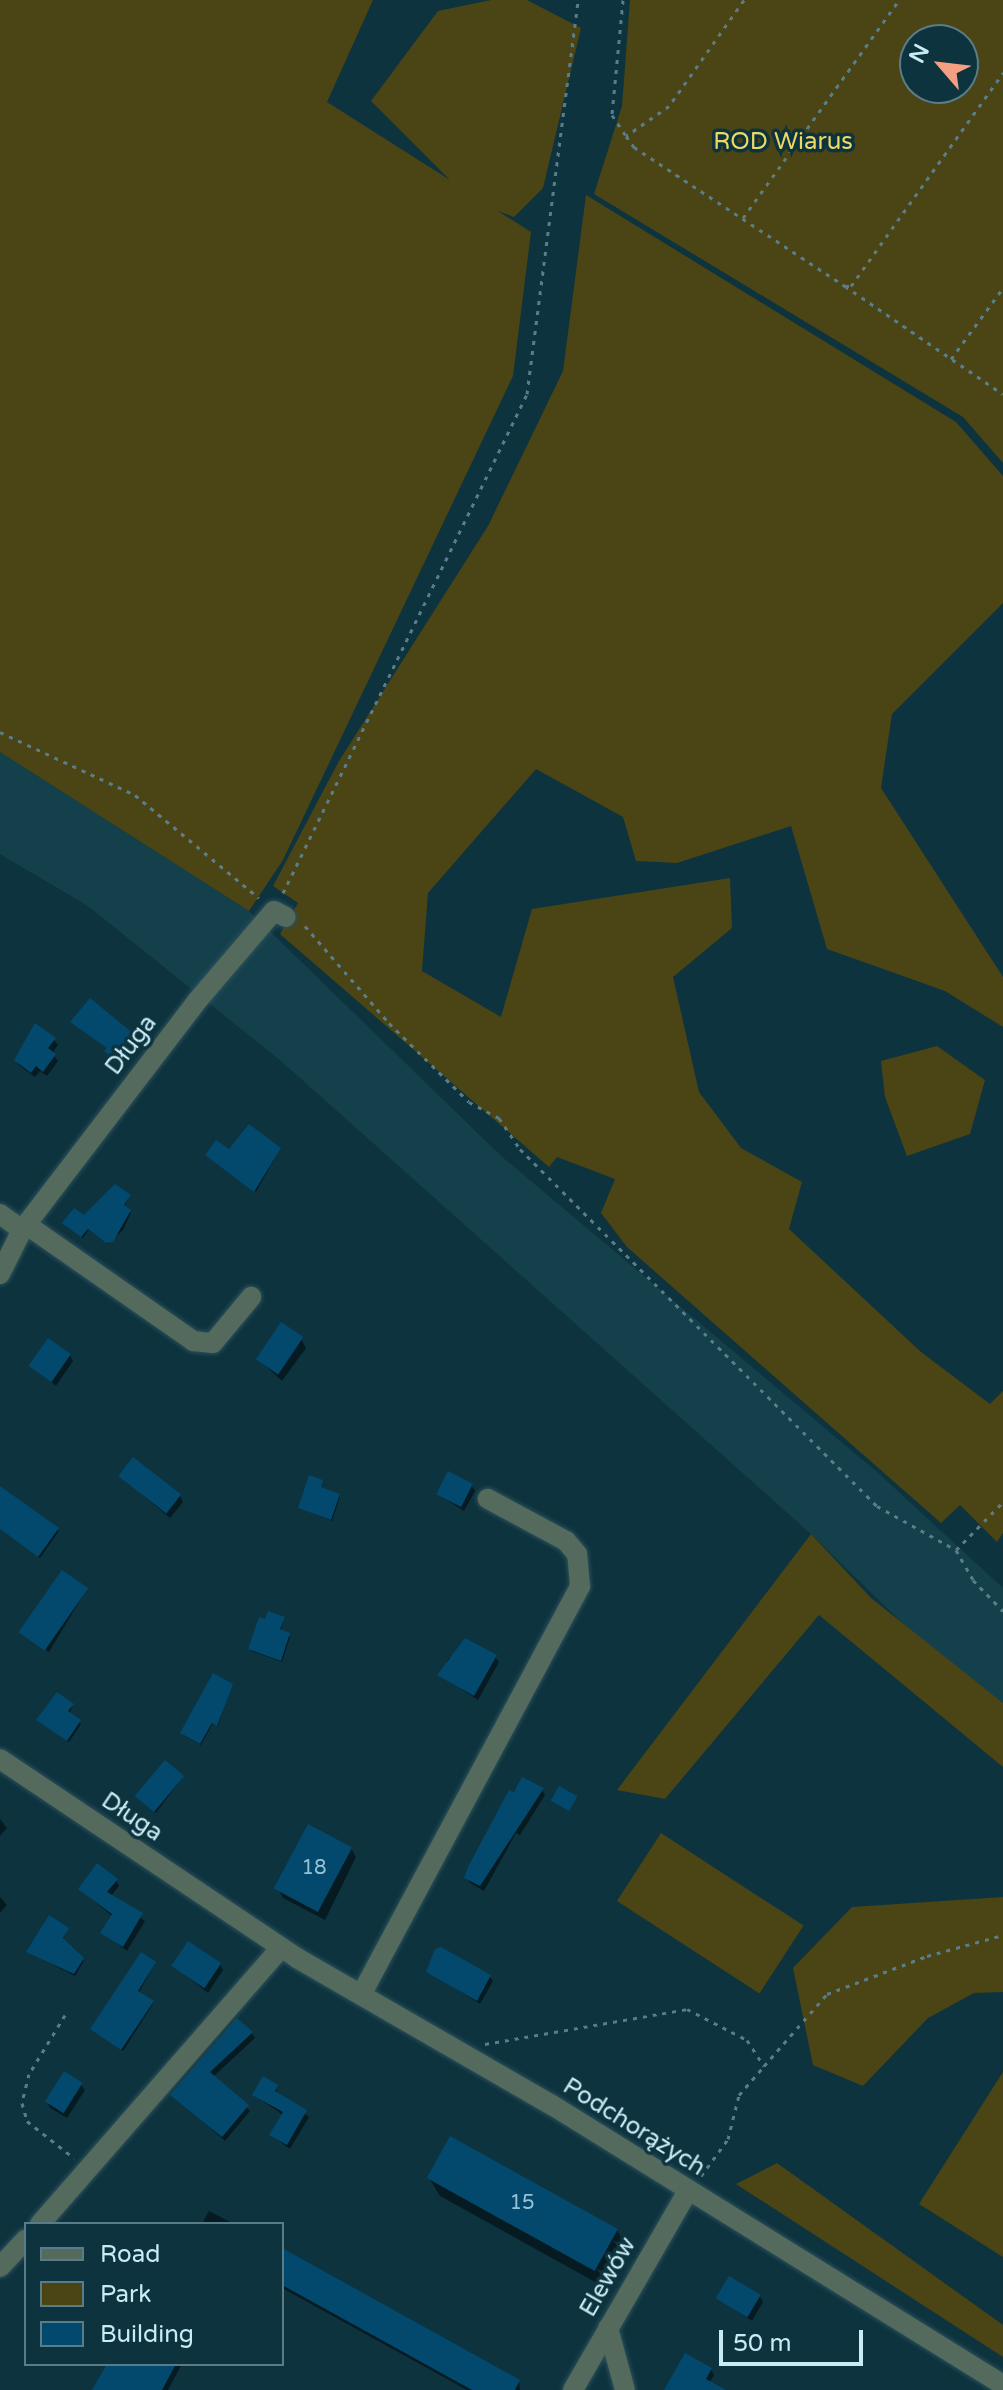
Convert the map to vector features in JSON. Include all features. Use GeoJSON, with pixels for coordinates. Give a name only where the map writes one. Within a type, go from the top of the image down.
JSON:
{"type":"FeatureCollection","features":[{"type":"Feature","properties":{"kind":"street","name":"Długa"},"geometry":{"type":"LineString","coordinates":[[0,1274],[25,1228],[197,1001],[259,928],[280,914]]}},
{"type":"Feature","properties":{"kind":"street"},"geometry":{"type":"LineString","coordinates":[[0,1214],[193,1341],[213,1343],[251,1297]]}},
{"type":"Feature","properties":{"kind":"street"},"geometry":{"type":"LineString","coordinates":[[361,1995],[580,1586],[577,1554],[566,1541],[488,1499]]}},
{"type":"Feature","properties":{"kind":"street","name":"Długa"},"geometry":{"type":"LineString","coordinates":[[0,1759],[234,1918]]}},
{"type":"Feature","properties":{"kind":"street","name":"Podchorążych"},"geometry":{"type":"LineString","coordinates":[[234,1918],[458,2050],[1003,2385]]}},
{"type":"Feature","properties":{"kind":"street"},"geometry":{"type":"LineString","coordinates":[[42,2222],[281,1948]]}},
{"type":"Feature","properties":{"kind":"street","name":"Elewów"},"geometry":{"type":"LineString","coordinates":[[573,2390],[688,2191]]}},
{"type":"Feature","properties":{"kind":"street"},"geometry":{"type":"LineString","coordinates":[[0,2267],[24,2241]]}},
{"type":"Feature","properties":{"kind":"street"},"geometry":{"type":"LineString","coordinates":[[608,2328],[625,2390]]}},
{"type":"Feature","properties":{"kind":"path"},"geometry":{"type":"LineString","coordinates":[[280,914],[527,394],[578,0]]}},
{"type":"Feature","properties":{"kind":"path"},"geometry":{"type":"LineString","coordinates":[[623,0],[612,115],[634,147],[1003,394]]}},
{"type":"Feature","properties":{"kind":"path"},"geometry":{"type":"LineString","coordinates":[[626,136],[669,106],[744,0]]}},
{"type":"Feature","properties":{"kind":"path"},"geometry":{"type":"LineString","coordinates":[[742,219],[899,0]]}},
{"type":"Feature","properties":{"kind":"path"},"geometry":{"type":"LineString","coordinates":[[845,286],[851,286],[1003,73]]}},
{"type":"Feature","properties":{"kind":"path"},"geometry":{"type":"LineString","coordinates":[[951,360],[1003,288]]}},
{"type":"Feature","properties":{"kind":"path"},"geometry":{"type":"LineString","coordinates":[[0,732],[135,795],[280,914],[304,924],[389,1023],[469,1102],[499,1118],[520,1149],[877,1506],[956,1550],[973,1580],[1003,1611]]}},
{"type":"Feature","properties":{"kind":"path"},"geometry":{"type":"LineString","coordinates":[[956,1550],[1003,1502]]}},
{"type":"Feature","properties":{"kind":"path"},"geometry":{"type":"LineString","coordinates":[[688,2191],[728,2139],[739,2095],[827,1994],[927,1956],[1003,1935]]}},
{"type":"Feature","properties":{"kind":"path"},"geometry":{"type":"LineString","coordinates":[[458,2050],[687,2009],[747,2040],[764,2066]]}},
{"type":"Feature","properties":{"kind":"path"},"geometry":{"type":"LineString","coordinates":[[65,2015],[29,2074],[22,2103],[27,2121],[90,2170]]}},
{"type":"Feature","properties":{"kind":"shaded area"},"geometry":{"type":"Polygon","coordinates":[[[0,752],[249,911],[500,1155],[877,1472],[1003,1588],[1003,1721],[811,1534],[281,1061],[88,906],[0,854],[0,752]]]}},
{"type":"Feature","properties":{"kind":"green space"},"geometry":{"type":"Polygon","coordinates":[[[0,0],[373,0],[327,102],[450,180],[371,101],[438,11],[491,0],[527,0],[581,28],[543,188],[514,217],[498,211],[531,232],[513,376],[283,860],[249,911],[0,752],[0,0]]]}},
{"type":"Feature","properties":{"kind":"green space","name":"ROD Wiarus"},"geometry":{"type":"Polygon","coordinates":[[[630,0],[1003,0],[1003,463],[963,417],[594,194],[622,106],[630,0]]]}},
{"type":"Feature","properties":{"kind":"green space"},"geometry":{"type":"Polygon","coordinates":[[[586,195],[956,422],[1003,476],[1003,603],[892,714],[881,788],[1003,977],[1003,1027],[945,991],[827,949],[791,826],[677,863],[636,861],[623,817],[536,769],[428,893],[422,971],[501,1017],[532,909],[730,878],[732,928],[673,977],[699,1092],[741,1148],[802,1182],[789,1229],[921,1352],[990,1404],[1003,1391],[1003,1533],[997,1542],[960,1505],[941,1523],[627,1247],[601,1213],[615,1179],[557,1157],[549,1167],[280,934],[298,903],[273,886],[339,761],[488,526],[563,371],[586,195]]]}},
{"type":"Feature","properties":{"kind":"green space"},"geometry":{"type":"Polygon","coordinates":[[[937,1046],[985,1080],[970,1134],[907,1156],[885,1097],[881,1061],[937,1046]]]}},
{"type":"Feature","properties":{"kind":"green space"},"geometry":{"type":"Polygon","coordinates":[[[811,1534],[871,1598],[1003,1703],[1003,1767],[819,1615],[665,1799],[617,1790],[811,1534]]]}},
{"type":"Feature","properties":{"kind":"green space"},"geometry":{"type":"Polygon","coordinates":[[[661,1833],[804,1926],[759,1994],[617,1901],[661,1833]]]}},
{"type":"Feature","properties":{"kind":"green space"},"geometry":{"type":"Polygon","coordinates":[[[1003,1897],[1003,1992],[974,1993],[928,2018],[863,2086],[813,2065],[793,1968],[852,1907],[1003,1897]]]}},
{"type":"Feature","properties":{"kind":"green space"},"geometry":{"type":"Polygon","coordinates":[[[1003,2072],[1003,2257],[919,2204],[1003,2072]]]}},
{"type":"Feature","properties":{"kind":"green space"},"geometry":{"type":"Polygon","coordinates":[[[777,2163],[1003,2325],[1003,2357],[736,2184],[777,2163]]]}},
{"type":"Feature","properties":{"kind":"building"},"geometry":{"type":"Polygon","coordinates":[[[90,998],[140,1039],[120,1064],[104,1051],[107,1048],[70,1022],[90,998]]]}},
{"type":"Feature","properties":{"kind":"building"},"geometry":{"type":"Polygon","coordinates":[[[35,1023],[56,1038],[48,1048],[56,1054],[43,1072],[36,1066],[31,1073],[14,1060],[35,1023]]]}},
{"type":"Feature","properties":{"kind":"building"},"geometry":{"type":"Polygon","coordinates":[[[249,1124],[281,1148],[254,1192],[205,1155],[216,1140],[229,1149],[249,1124]]]}},
{"type":"Feature","properties":{"kind":"building"},"geometry":{"type":"Polygon","coordinates":[[[115,1184],[131,1195],[124,1205],[131,1210],[113,1242],[106,1243],[88,1229],[81,1237],[62,1223],[74,1208],[84,1215],[115,1184]]]}},
{"type":"Feature","properties":{"kind":"building"},"geometry":{"type":"Polygon","coordinates":[[[281,1322],[303,1337],[278,1374],[256,1359],[281,1322]]]}},
{"type":"Feature","properties":{"kind":"building"},"geometry":{"type":"Polygon","coordinates":[[[48,1338],[71,1354],[51,1382],[28,1366],[48,1338]]]}},
{"type":"Feature","properties":{"kind":"building"},"geometry":{"type":"Polygon","coordinates":[[[133,1457],[181,1495],[166,1513],[118,1476],[133,1457]]]}},
{"type":"Feature","properties":{"kind":"building"},"geometry":{"type":"Polygon","coordinates":[[[448,1471],[473,1484],[461,1507],[436,1494],[448,1471]]]}},
{"type":"Feature","properties":{"kind":"building"},"geometry":{"type":"Polygon","coordinates":[[[309,1475],[323,1480],[321,1487],[340,1494],[331,1520],[298,1508],[309,1475]]]}},
{"type":"Feature","properties":{"kind":"building"},"geometry":{"type":"Polygon","coordinates":[[[0,1486],[59,1528],[38,1557],[0,1529],[0,1486]]]}},
{"type":"Feature","properties":{"kind":"building"},"geometry":{"type":"Polygon","coordinates":[[[62,1570],[88,1588],[45,1651],[18,1632],[62,1570]]]}},
{"type":"Feature","properties":{"kind":"building"},"geometry":{"type":"Polygon","coordinates":[[[268,1611],[285,1617],[280,1629],[290,1633],[281,1661],[248,1649],[259,1617],[265,1619],[268,1611]]]}},
{"type":"Feature","properties":{"kind":"building"},"geometry":{"type":"Polygon","coordinates":[[[465,1638],[497,1655],[474,1696],[437,1675],[465,1638]]]}},
{"type":"Feature","properties":{"kind":"building"},"geometry":{"type":"Polygon","coordinates":[[[213,1673],[233,1684],[217,1726],[212,1723],[200,1744],[180,1733],[213,1673]]]}},
{"type":"Feature","properties":{"kind":"building"},"geometry":{"type":"Polygon","coordinates":[[[57,1692],[74,1704],[68,1711],[81,1720],[67,1741],[36,1720],[57,1692]]]}},
{"type":"Feature","properties":{"kind":"building"},"geometry":{"type":"Polygon","coordinates":[[[165,1760],[184,1776],[154,1812],[135,1796],[165,1760]]]}},
{"type":"Feature","properties":{"kind":"building"},"geometry":{"type":"Polygon","coordinates":[[[522,1777],[544,1788],[480,1886],[464,1878],[468,1867],[509,1790],[514,1792],[522,1777]]]}},
{"type":"Feature","properties":{"kind":"building"},"geometry":{"type":"Polygon","coordinates":[[[559,1786],[577,1796],[569,1811],[551,1801],[559,1786]]]}},
{"type":"Feature","properties":{"kind":"building"},"geometry":{"type":"Polygon","coordinates":[[[308,1824],[352,1847],[318,1912],[274,1888],[308,1824]]]}},
{"type":"Feature","properties":{"kind":"building"},"geometry":{"type":"Polygon","coordinates":[[[97,1863],[118,1879],[107,1892],[143,1913],[123,1947],[100,1933],[112,1914],[78,1889],[97,1863]]]}},
{"type":"Feature","properties":{"kind":"building"},"geometry":{"type":"Polygon","coordinates":[[[49,1915],[69,1928],[63,1938],[84,1958],[74,1974],[26,1952],[49,1915]]]}},
{"type":"Feature","properties":{"kind":"building"},"geometry":{"type":"Polygon","coordinates":[[[188,1941],[221,1963],[204,1988],[171,1966],[188,1941]]]}},
{"type":"Feature","properties":{"kind":"building"},"geometry":{"type":"Polygon","coordinates":[[[441,1947],[491,1975],[477,2001],[426,1972],[435,1949],[441,1947]]]}},
{"type":"Feature","properties":{"kind":"building"},"geometry":{"type":"Polygon","coordinates":[[[141,1952],[156,1962],[138,1991],[154,2001],[121,2050],[90,2029],[141,1952]]]}},
{"type":"Feature","properties":{"kind":"building"},"geometry":{"type":"Polygon","coordinates":[[[237,2018],[253,2032],[210,2072],[249,2105],[222,2137],[170,2095],[237,2018]]]}},
{"type":"Feature","properties":{"kind":"building"},"geometry":{"type":"Polygon","coordinates":[[[64,2071],[83,2083],[64,2113],[45,2102],[64,2071]]]}},
{"type":"Feature","properties":{"kind":"building"},"geometry":{"type":"Polygon","coordinates":[[[263,2076],[278,2085],[275,2091],[307,2110],[287,2145],[269,2135],[283,2112],[252,2095],[263,2076]]]}},
{"type":"Feature","properties":{"kind":"building"},"geometry":{"type":"Polygon","coordinates":[[[450,2136],[618,2229],[595,2271],[427,2178],[450,2136]]]}},
{"type":"Feature","properties":{"kind":"building"},"geometry":{"type":"Polygon","coordinates":[[[284,2249],[520,2380],[515,2390],[472,2390],[284,2286],[284,2249]]]}},
{"type":"Feature","properties":{"kind":"building"},"geometry":{"type":"Polygon","coordinates":[[[729,2276],[761,2295],[747,2317],[716,2298],[729,2276]]]}},
{"type":"Feature","properties":{"kind":"building"},"geometry":{"type":"Polygon","coordinates":[[[685,2353],[712,2368],[706,2379],[726,2390],[664,2390],[685,2353]]]}},
{"type":"Feature","properties":{"kind":"building"},"geometry":{"type":"Polygon","coordinates":[[[106,2366],[175,2366],[162,2390],[92,2390],[106,2366]]]}}]}
